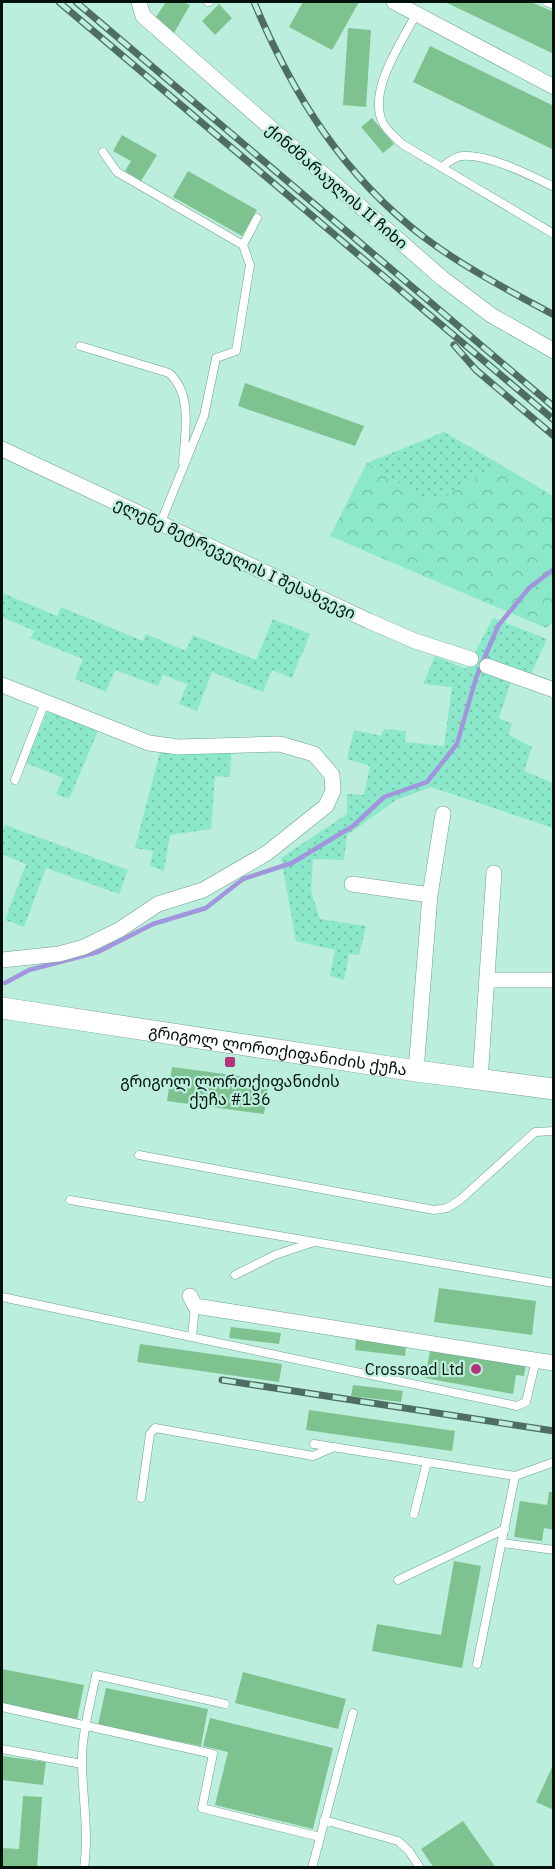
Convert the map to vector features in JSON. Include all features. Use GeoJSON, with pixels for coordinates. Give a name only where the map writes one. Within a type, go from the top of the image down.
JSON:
{"type":"FeatureCollection","features":[{"type":"Feature","properties":{"kind":"street","name":"ქინძმარაულის II ჩიხი"},"geometry":{"type":"LineString","coordinates":[[138,2],[144,16],[442,278],[491,315],[554,351]]}},
{"type":"Feature","properties":{"kind":"street"},"geometry":{"type":"LineString","coordinates":[[394,2],[554,87]]}},
{"type":"Feature","properties":{"kind":"street","name":"ელენე მეტრეველის I შესახვევი"},"geometry":{"type":"LineString","coordinates":[[2,449],[369,621],[415,641],[471,659]]}},
{"type":"Feature","properties":{"kind":"street"},"geometry":{"type":"LineString","coordinates":[[487,666],[554,690]]}},
{"type":"Feature","properties":{"kind":"street"},"geometry":{"type":"LineString","coordinates":[[2,685],[149,743],[178,747],[280,744],[314,754],[332,775],[333,791],[327,806],[267,853],[203,890],[158,904],[118,930],[84,947],[59,954],[2,960]]}},
{"type":"Feature","properties":{"kind":"street"},"geometry":{"type":"LineString","coordinates":[[416,1071],[430,895],[444,814]]}},
{"type":"Feature","properties":{"kind":"street"},"geometry":{"type":"LineString","coordinates":[[480,1080],[489,980],[494,873]]}},
{"type":"Feature","properties":{"kind":"street"},"geometry":{"type":"LineString","coordinates":[[352,884],[430,895]]}},
{"type":"Feature","properties":{"kind":"street"},"geometry":{"type":"LineString","coordinates":[[489,980],[554,980]]}},
{"type":"Feature","properties":{"kind":"street","name":"გრიგოლ ლორთქიფანიძის ქუჩა"},"geometry":{"type":"LineString","coordinates":[[2,1008],[416,1071],[554,1089]]}},
{"type":"Feature","properties":{"kind":"street"},"geometry":{"type":"LineString","coordinates":[[193,1301],[553,1362]]}},
{"type":"Feature","properties":{"kind":"lane"},"geometry":{"type":"LineString","coordinates":[[548,2],[554,4]]}},
{"type":"Feature","properties":{"kind":"lane"},"geometry":{"type":"LineString","coordinates":[[416,14],[379,89],[377,108],[384,126],[402,144],[554,234]]}},
{"type":"Feature","properties":{"kind":"lane"},"geometry":{"type":"LineString","coordinates":[[103,152],[117,172],[243,245],[250,265],[236,351],[216,358],[204,416],[161,522]]}},
{"type":"Feature","properties":{"kind":"lane"},"geometry":{"type":"LineString","coordinates":[[441,167],[460,156],[476,158],[522,171],[554,187]]}},
{"type":"Feature","properties":{"kind":"lane"},"geometry":{"type":"LineString","coordinates":[[243,245],[257,218]]}},
{"type":"Feature","properties":{"kind":"lane"},"geometry":{"type":"LineString","coordinates":[[80,346],[169,373],[179,382],[185,401],[183,470]]}},
{"type":"Feature","properties":{"kind":"lane"},"geometry":{"type":"LineString","coordinates":[[15,780],[45,702]]}},
{"type":"Feature","properties":{"kind":"lane"},"geometry":{"type":"LineString","coordinates":[[140,1155],[435,1210],[447,1208],[460,1200],[536,1132],[554,1131]]}},
{"type":"Feature","properties":{"kind":"lane"},"geometry":{"type":"LineString","coordinates":[[70,1200],[554,1283]]}},
{"type":"Feature","properties":{"kind":"lane"},"geometry":{"type":"LineString","coordinates":[[235,1275],[276,1255],[315,1242]]}},
{"type":"Feature","properties":{"kind":"lane"},"geometry":{"type":"LineString","coordinates":[[2,1297],[517,1406],[526,1402],[530,1395],[536,1360]]}},
{"type":"Feature","properties":{"kind":"lane"},"geometry":{"type":"LineString","coordinates":[[192,1337],[193,1301]]}},
{"type":"Feature","properties":{"kind":"lane"},"geometry":{"type":"LineString","coordinates":[[141,1497],[150,1434],[155,1428],[313,1456],[334,1447]]}},
{"type":"Feature","properties":{"kind":"lane"},"geometry":{"type":"LineString","coordinates":[[314,1444],[515,1476],[554,1462]]}},
{"type":"Feature","properties":{"kind":"lane"},"geometry":{"type":"LineString","coordinates":[[414,1514],[427,1462]]}},
{"type":"Feature","properties":{"kind":"lane"},"geometry":{"type":"LineString","coordinates":[[477,1664],[515,1476]]}},
{"type":"Feature","properties":{"kind":"lane"},"geometry":{"type":"LineString","coordinates":[[398,1580],[505,1529]]}},
{"type":"Feature","properties":{"kind":"lane"},"geometry":{"type":"LineString","coordinates":[[502,1543],[554,1550]]}},
{"type":"Feature","properties":{"kind":"lane"},"geometry":{"type":"LineString","coordinates":[[84,1868],[87,1851],[82,1764],[85,1726],[96,1675],[225,1704]]}},
{"type":"Feature","properties":{"kind":"lane"},"geometry":{"type":"LineString","coordinates":[[2,1707],[213,1754],[202,1808],[320,1837]]}},
{"type":"Feature","properties":{"kind":"lane"},"geometry":{"type":"LineString","coordinates":[[312,1868],[353,1713]]}},
{"type":"Feature","properties":{"kind":"lane"},"geometry":{"type":"LineString","coordinates":[[2,1749],[82,1764]]}},
{"type":"Feature","properties":{"kind":"lane"},"geometry":{"type":"LineString","coordinates":[[324,1820],[398,1842],[409,1851],[420,1868]]}},
{"type":"Feature","properties":{"kind":"green space"},"geometry":{"type":"Polygon","coordinates":[[[444,432],[498,463],[442,499],[422,498],[367,463],[444,432]]]}},
{"type":"Feature","properties":{"kind":"green space"},"geometry":{"type":"Polygon","coordinates":[[[367,463],[422,498],[442,499],[498,463],[553,496],[553,622],[546,628],[330,536],[367,463]]]}},
{"type":"Feature","properties":{"kind":"green space"},"geometry":{"type":"Polygon","coordinates":[[[2,593],[57,616],[61,607],[143,641],[146,634],[186,651],[193,635],[256,660],[273,619],[310,634],[292,678],[272,670],[263,692],[212,672],[197,711],[179,704],[187,684],[163,675],[158,686],[115,670],[106,692],[75,679],[83,659],[30,638],[35,631],[2,617],[2,593]]]}},
{"type":"Feature","properties":{"kind":"green space"},"geometry":{"type":"Polygon","coordinates":[[[493,618],[547,639],[530,676],[515,669],[499,718],[512,724],[509,735],[532,747],[524,771],[553,783],[553,828],[431,787],[396,800],[347,835],[344,860],[313,859],[311,891],[320,919],[366,926],[359,955],[349,954],[344,980],[330,976],[335,950],[296,941],[281,858],[347,814],[347,794],[364,795],[370,766],[347,759],[354,730],[381,736],[384,729],[406,731],[405,742],[444,746],[452,687],[423,684],[435,656],[466,669],[493,618]]]}},
{"type":"Feature","properties":{"kind":"green space"},"geometry":{"type":"Polygon","coordinates":[[[48,710],[98,731],[69,799],[56,794],[63,778],[26,763],[48,710]]]}},
{"type":"Feature","properties":{"kind":"green space"},"geometry":{"type":"Polygon","coordinates":[[[231,750],[230,777],[215,776],[211,829],[170,835],[164,871],[150,866],[153,851],[135,848],[160,752],[231,750]]]}},
{"type":"Feature","properties":{"kind":"green space"},"geometry":{"type":"Polygon","coordinates":[[[5,825],[128,870],[119,894],[46,868],[24,927],[5,920],[26,864],[2,854],[2,834],[5,825]]]}},
{"type":"Feature","properties":{"kind":"building"},"geometry":{"type":"Polygon","coordinates":[[[166,2],[183,2],[190,5],[174,33],[156,17],[166,2]]]}},
{"type":"Feature","properties":{"kind":"building"},"geometry":{"type":"Polygon","coordinates":[[[303,2],[359,2],[332,50],[289,27],[303,2]]]}},
{"type":"Feature","properties":{"kind":"building"},"geometry":{"type":"Polygon","coordinates":[[[445,2],[531,2],[554,12],[554,54],[445,2]]]}},
{"type":"Feature","properties":{"kind":"building"},"geometry":{"type":"Polygon","coordinates":[[[219,4],[232,18],[215,35],[202,21],[219,4]]]}},
{"type":"Feature","properties":{"kind":"building"},"geometry":{"type":"Polygon","coordinates":[[[348,28],[371,30],[366,107],[343,105],[348,28]]]}},
{"type":"Feature","properties":{"kind":"building"},"geometry":{"type":"Polygon","coordinates":[[[430,46],[554,106],[554,150],[413,82],[430,46]]]}},
{"type":"Feature","properties":{"kind":"building"},"geometry":{"type":"Polygon","coordinates":[[[372,118],[394,144],[383,153],[361,127],[372,118]]]}},
{"type":"Feature","properties":{"kind":"building"},"geometry":{"type":"Polygon","coordinates":[[[122,135],[157,155],[141,181],[125,171],[131,161],[113,151],[122,135]]]}},
{"type":"Feature","properties":{"kind":"building"},"geometry":{"type":"Polygon","coordinates":[[[188,171],[257,210],[242,236],[173,197],[188,171]]]}},
{"type":"Feature","properties":{"kind":"building"},"geometry":{"type":"Polygon","coordinates":[[[245,383],[364,426],[355,446],[238,406],[245,383]]]}},
{"type":"Feature","properties":{"kind":"building"},"geometry":{"type":"Polygon","coordinates":[[[172,1067],[269,1080],[264,1114],[167,1101],[172,1067]]]}},
{"type":"Feature","properties":{"kind":"building"},"geometry":{"type":"Polygon","coordinates":[[[439,1288],[536,1301],[532,1335],[434,1322],[439,1288]]]}},
{"type":"Feature","properties":{"kind":"building"},"geometry":{"type":"Polygon","coordinates":[[[231,1327],[281,1333],[279,1344],[229,1338],[231,1327]]]}},
{"type":"Feature","properties":{"kind":"building"},"geometry":{"type":"Polygon","coordinates":[[[356,1339],[406,1345],[405,1356],[355,1350],[356,1339]]]}},
{"type":"Feature","properties":{"kind":"building"},"geometry":{"type":"Polygon","coordinates":[[[140,1344],[282,1364],[279,1382],[137,1362],[140,1344]]]}},
{"type":"Feature","properties":{"kind":"building","name":"Crossroad Ltd"},"geometry":{"type":"Polygon","coordinates":[[[431,1346],[526,1363],[524,1376],[516,1375],[513,1394],[425,1378],[431,1346]]]}},
{"type":"Feature","properties":{"kind":"building"},"geometry":{"type":"Polygon","coordinates":[[[353,1385],[403,1391],[401,1402],[351,1396],[353,1385]]]}},
{"type":"Feature","properties":{"kind":"building"},"geometry":{"type":"Polygon","coordinates":[[[309,1410],[455,1431],[452,1451],[306,1430],[309,1410]]]}},
{"type":"Feature","properties":{"kind":"building"},"geometry":{"type":"Polygon","coordinates":[[[549,1492],[554,1492],[554,1530],[544,1528],[542,1541],[514,1537],[520,1501],[547,1505],[549,1492]]]}},
{"type":"Feature","properties":{"kind":"building"},"geometry":{"type":"Polygon","coordinates":[[[454,1561],[481,1566],[462,1668],[372,1651],[377,1624],[441,1635],[454,1561]]]}},
{"type":"Feature","properties":{"kind":"building"},"geometry":{"type":"Polygon","coordinates":[[[2,1669],[84,1685],[77,1720],[2,1705],[2,1669]]]}},
{"type":"Feature","properties":{"kind":"building"},"geometry":{"type":"Polygon","coordinates":[[[243,1672],[346,1699],[338,1729],[235,1703],[243,1672]]]}},
{"type":"Feature","properties":{"kind":"building"},"geometry":{"type":"Polygon","coordinates":[[[106,1688],[208,1709],[201,1746],[98,1725],[106,1688]]]}},
{"type":"Feature","properties":{"kind":"building"},"geometry":{"type":"Polygon","coordinates":[[[210,1718],[333,1748],[313,1829],[215,1805],[228,1752],[203,1746],[210,1718]]]}},
{"type":"Feature","properties":{"kind":"building"},"geometry":{"type":"Polygon","coordinates":[[[2,1756],[46,1762],[43,1785],[2,1780],[2,1756]]]}},
{"type":"Feature","properties":{"kind":"building"},"geometry":{"type":"Polygon","coordinates":[[[554,1763],[554,1810],[536,1802],[554,1763]]]}},
{"type":"Feature","properties":{"kind":"building"},"geometry":{"type":"Polygon","coordinates":[[[23,1796],[42,1797],[37,1868],[2,1868],[2,1848],[19,1849],[23,1796]]]}},
{"type":"Feature","properties":{"kind":"building"},"geometry":{"type":"Polygon","coordinates":[[[463,1821],[496,1868],[434,1868],[421,1849],[463,1821]]]}},
{"type":"Feature","properties":{"kind":"waterway"},"geometry":{"type":"LineString","coordinates":[[5,983],[29,970],[98,952],[153,924],[206,908],[243,879],[292,863],[353,826],[384,797],[427,782],[457,744],[476,678],[498,626],[529,588],[554,569]]}},
{"type":"Feature","properties":{"kind":"railway"},"geometry":{"type":"LineString","coordinates":[[59,2],[554,420]]}},
{"type":"Feature","properties":{"kind":"railway"},"geometry":{"type":"LineString","coordinates":[[76,2],[554,407]]}},
{"type":"Feature","properties":{"kind":"railway"},"geometry":{"type":"LineString","coordinates":[[254,2],[286,69],[323,132],[369,188],[396,214],[440,249],[488,279],[554,315]]}},
{"type":"Feature","properties":{"kind":"railway"},"geometry":{"type":"LineString","coordinates":[[454,345],[476,370],[554,436]]}},
{"type":"Feature","properties":{"kind":"railway"},"geometry":{"type":"LineString","coordinates":[[222,1380],[554,1431]]}},
{"type":"Feature","properties":{"kind":"place","name":"გრიგოლ ლორთქიფანიძის ქუჩა #136"},"geometry":{"type":"Point","coordinates":[230,1062]}},
{"type":"Feature","properties":{"kind":"place","name":"Crossroad Ltd"},"geometry":{"type":"Point","coordinates":[476,1369]}}]}
